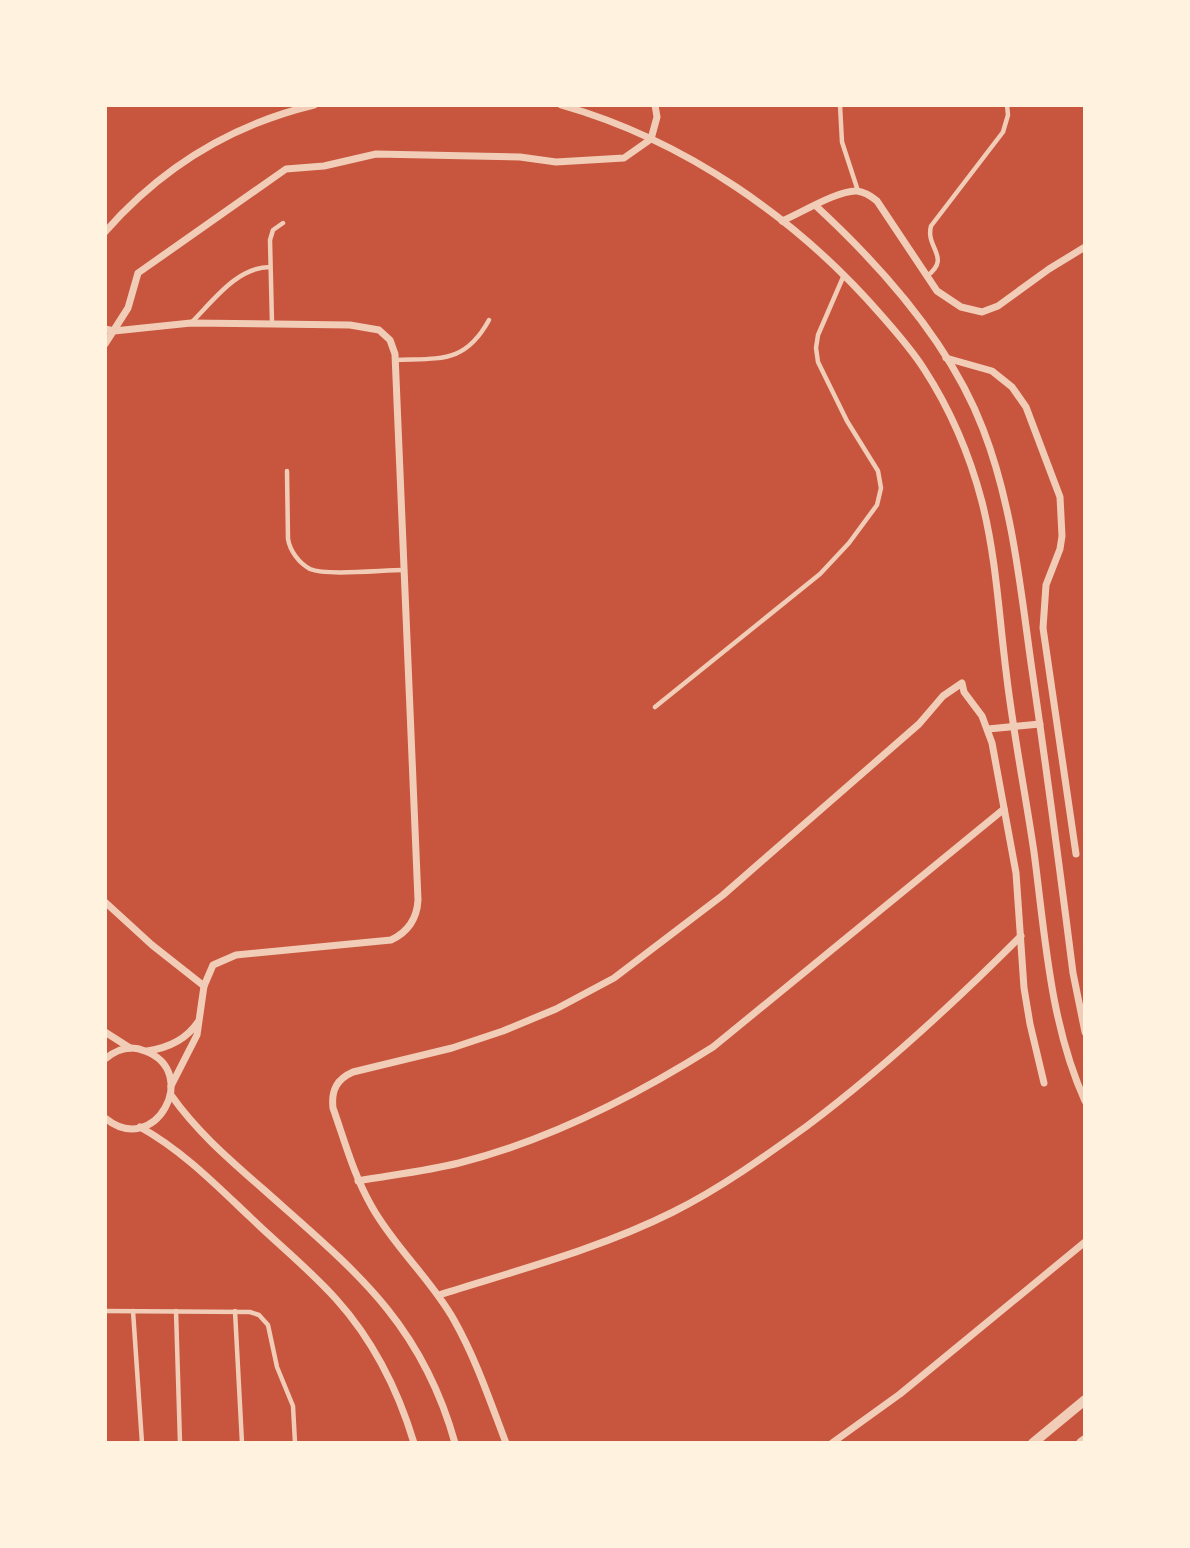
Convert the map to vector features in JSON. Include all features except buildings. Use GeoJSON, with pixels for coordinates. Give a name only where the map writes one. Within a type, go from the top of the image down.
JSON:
{"type":"FeatureCollection","features":[{"type":"Feature","properties":{"kind":"street"},"geometry":{"type":"LineString","coordinates":[[105,232],[142,194],[188,158],[267,118],[314,105]]}},
{"type":"Feature","properties":{"kind":"street"},"geometry":{"type":"LineString","coordinates":[[561,105],[615,123],[651,139],[715,174],[782,221],[844,275],[909,348],[938,391],[972,471],[989,533],[1013,726],[1056,1010],[1070,1064],[1085,1101]]}},
{"type":"Feature","properties":{"kind":"street"},"geometry":{"type":"LineString","coordinates":[[105,344],[128,308],[138,273],[286,169],[324,166],[376,154],[520,157],[556,162],[624,158],[651,139],[657,117],[655,105]]}},
{"type":"Feature","properties":{"kind":"street"},"geometry":{"type":"LineString","coordinates":[[782,221],[844,192],[858,191],[869,195],[877,201],[937,290],[961,307],[982,312],[998,306],[1049,268],[1085,247]]}},
{"type":"Feature","properties":{"kind":"street"},"geometry":{"type":"LineString","coordinates":[[816,206],[881,271],[946,358],[983,427],[1007,511],[1019,574],[1073,973],[1085,1032]]}},
{"type":"Feature","properties":{"kind":"street"},"geometry":{"type":"LineString","coordinates":[[105,329],[114,331],[191,323],[272,323],[372,327],[390,340],[395,360],[418,900],[412,924],[400,936],[382,942],[236,955],[214,965],[204,986],[197,1035],[161,1116],[140,1127],[124,1128],[105,1118]]}},
{"type":"Feature","properties":{"kind":"street"},"geometry":{"type":"LineString","coordinates":[[946,358],[992,371],[1012,387],[1026,407],[1060,497],[1062,536],[1046,585],[1043,628],[1076,854]]}},
{"type":"Feature","properties":{"kind":"street"},"geometry":{"type":"LineString","coordinates":[[506,1443],[474,1360],[439,1295],[385,1226],[358,1181],[333,1108],[335,1085],[353,1072],[452,1048],[503,1031],[556,1009],[614,978],[723,895],[919,724],[943,696],[962,683],[964,692],[988,729],[1016,873],[1028,1012],[1044,1083]]}},
{"type":"Feature","properties":{"kind":"street"},"geometry":{"type":"LineString","coordinates":[[988,729],[1040,724]]}},
{"type":"Feature","properties":{"kind":"street"},"geometry":{"type":"LineString","coordinates":[[358,1181],[459,1163],[511,1147],[611,1106],[665,1077],[713,1047],[1004,809]]}},
{"type":"Feature","properties":{"kind":"street"},"geometry":{"type":"LineString","coordinates":[[105,902],[152,945],[204,986]]}},
{"type":"Feature","properties":{"kind":"street"},"geometry":{"type":"LineString","coordinates":[[439,1295],[621,1235],[716,1188],[795,1135],[892,1058],[963,994],[1020,936]]}},
{"type":"Feature","properties":{"kind":"street"},"geometry":{"type":"LineString","coordinates":[[105,1059],[121,1049],[156,1050],[184,1038],[201,1019]]}},
{"type":"Feature","properties":{"kind":"street"},"geometry":{"type":"LineString","coordinates":[[105,1032],[131,1048]]}},
{"type":"Feature","properties":{"kind":"street"},"geometry":{"type":"LineString","coordinates":[[146,1051],[163,1064],[171,1090],[184,1113],[214,1146],[344,1261],[380,1298],[427,1368],[448,1420],[454,1443]]}},
{"type":"Feature","properties":{"kind":"street"},"geometry":{"type":"LineString","coordinates":[[140,1127],[169,1144],[195,1165],[336,1299],[382,1363],[414,1443]]}},
{"type":"Feature","properties":{"kind":"street"},"geometry":{"type":"LineString","coordinates":[[832,1443],[900,1394],[1085,1242]]}},
{"type":"Feature","properties":{"kind":"street"},"geometry":{"type":"LineString","coordinates":[[1033,1443],[1085,1400]]}},
{"type":"Feature","properties":{"kind":"lane"},"geometry":{"type":"LineString","coordinates":[[840,105],[842,142],[858,191]]}},
{"type":"Feature","properties":{"kind":"lane"},"geometry":{"type":"LineString","coordinates":[[927,276],[938,261],[938,255],[929,238],[931,226],[1003,132],[1008,116],[1007,105]]}},
{"type":"Feature","properties":{"kind":"lane"},"geometry":{"type":"LineString","coordinates":[[272,323],[271,234],[283,223]]}},
{"type":"Feature","properties":{"kind":"lane"},"geometry":{"type":"LineString","coordinates":[[191,323],[240,275],[254,268],[270,267]]}},
{"type":"Feature","properties":{"kind":"lane"},"geometry":{"type":"LineString","coordinates":[[655,707],[820,574],[849,543],[877,505],[881,488],[878,471],[846,421],[818,362],[818,335],[844,275]]}},
{"type":"Feature","properties":{"kind":"lane"},"geometry":{"type":"LineString","coordinates":[[395,360],[440,358],[457,354],[479,339],[489,320]]}},
{"type":"Feature","properties":{"kind":"lane"},"geometry":{"type":"LineString","coordinates":[[287,471],[288,539],[290,549],[302,563],[317,571],[404,570]]}},
{"type":"Feature","properties":{"kind":"lane"},"geometry":{"type":"LineString","coordinates":[[1076,854],[1085,849]]}},
{"type":"Feature","properties":{"kind":"lane"},"geometry":{"type":"LineString","coordinates":[[105,1311],[255,1313],[268,1325],[275,1358],[293,1406],[296,1443]]}},
{"type":"Feature","properties":{"kind":"lane"},"geometry":{"type":"LineString","coordinates":[[133,1311],[142,1443]]}},
{"type":"Feature","properties":{"kind":"lane"},"geometry":{"type":"LineString","coordinates":[[176,1311],[180,1443]]}},
{"type":"Feature","properties":{"kind":"lane"},"geometry":{"type":"LineString","coordinates":[[235,1311],[242,1443]]}}]}
